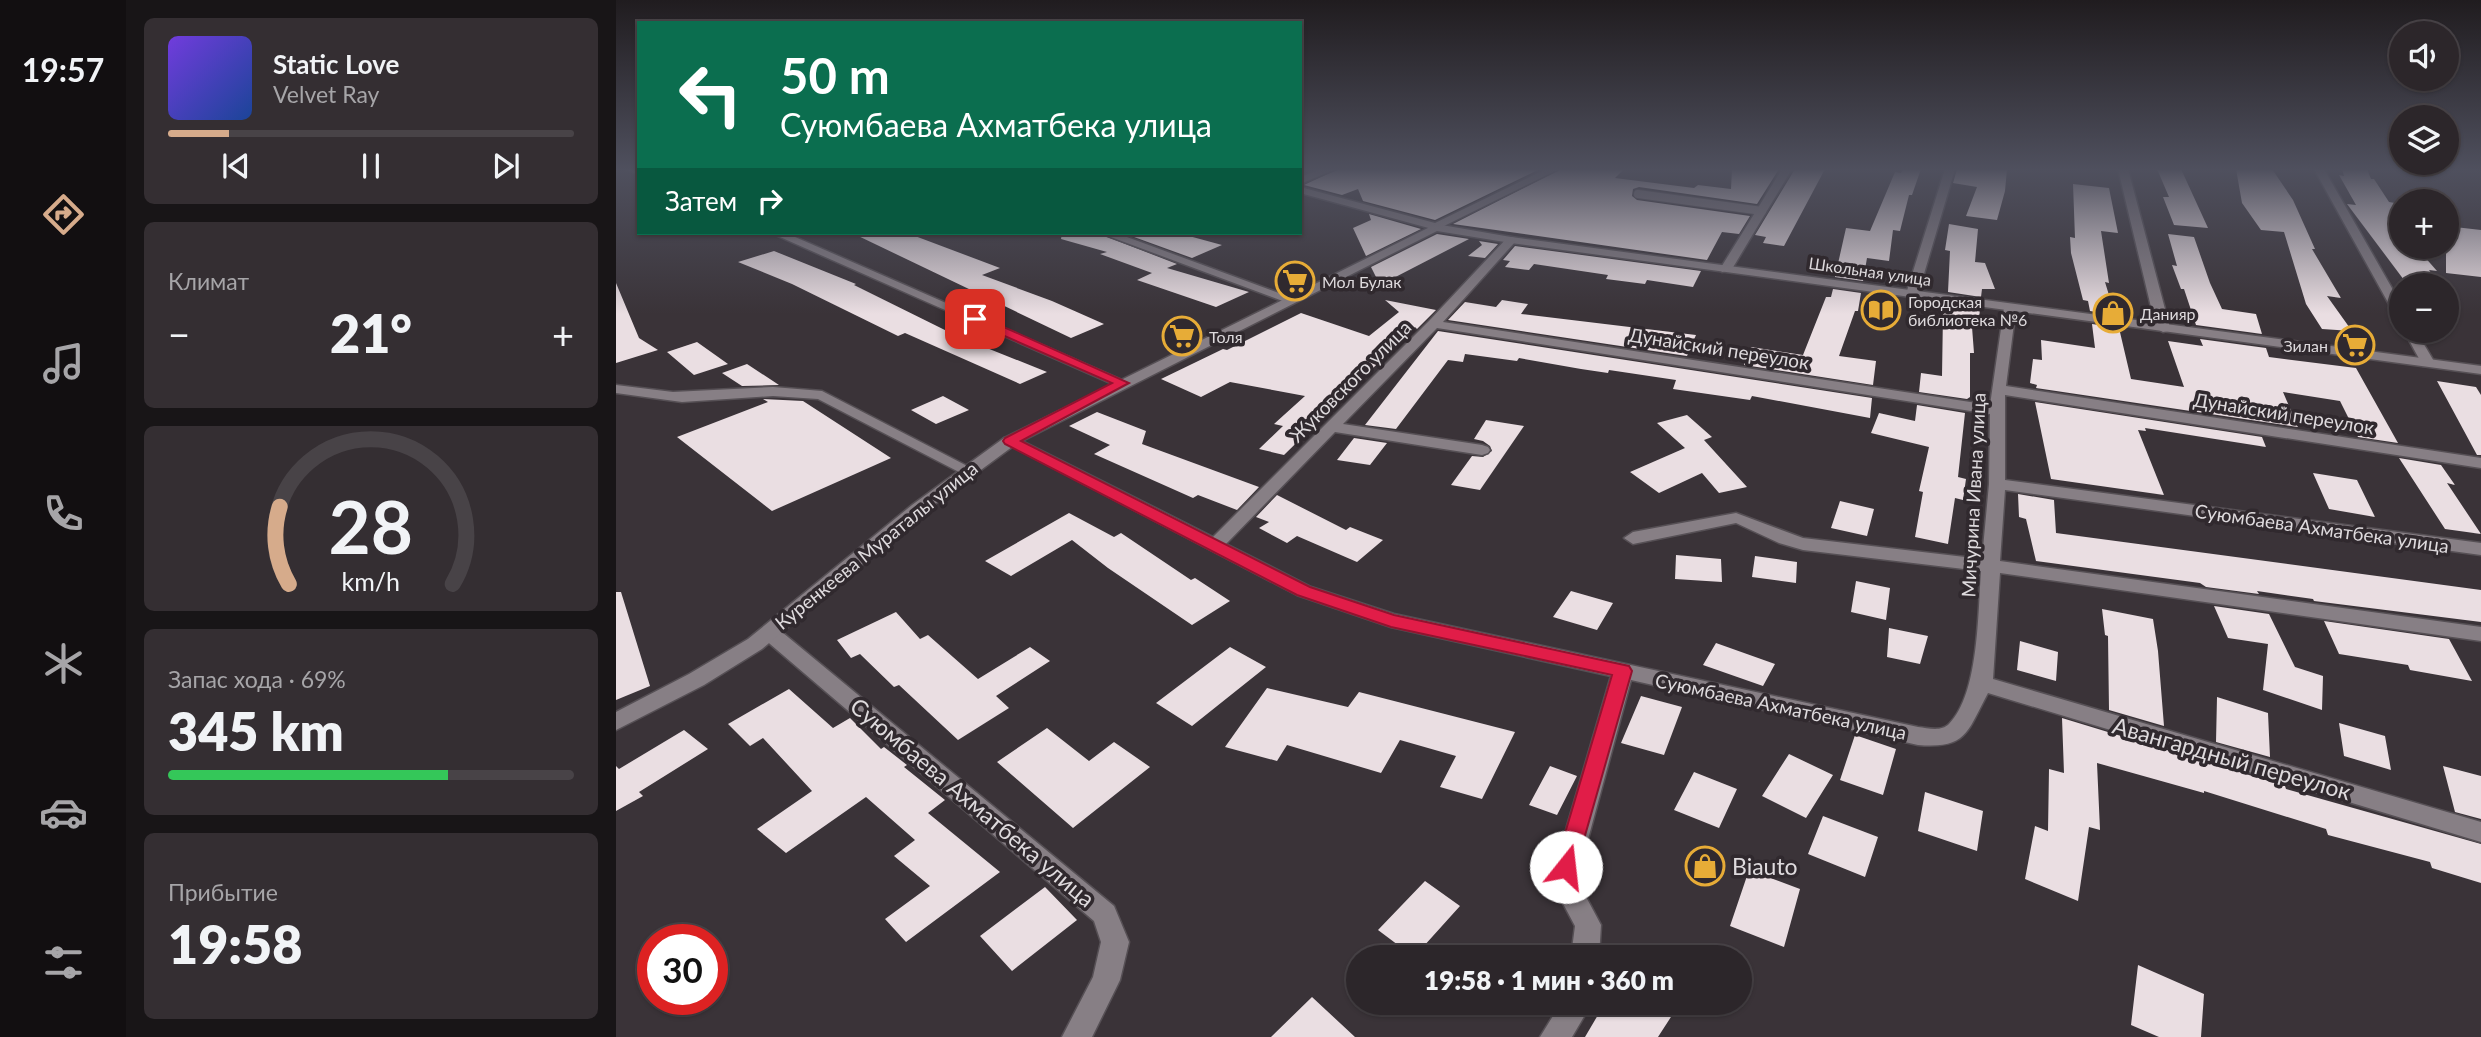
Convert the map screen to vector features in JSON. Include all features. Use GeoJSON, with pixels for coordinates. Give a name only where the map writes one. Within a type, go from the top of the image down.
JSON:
{"type":"FeatureCollection","features":[{"type":"Feature","properties":{"kind":"street","name":"Школьная улица"},"geometry":{"type":"LineString","coordinates":[[1401,217],[1436,227],[1511,240],[2481,370]]}},
{"type":"Feature","properties":{"kind":"street","name":"Куренкеева Мураталы улица"},"geometry":{"type":"LineString","coordinates":[[616,722],[691,682],[770,633],[965,469],[1010,441],[1455,217]]}},
{"type":"Feature","properties":{"kind":"street"},"geometry":{"type":"LineString","coordinates":[[1726,269],[1758,217]]}},
{"type":"Feature","properties":{"kind":"street"},"geometry":{"type":"LineString","coordinates":[[1912,294],[1935,217]]}},
{"type":"Feature","properties":{"kind":"street"},"geometry":{"type":"LineString","coordinates":[[2135,217],[2163,328]]}},
{"type":"Feature","properties":{"kind":"street"},"geometry":{"type":"LineString","coordinates":[[2346,217],[2389,294]]}},
{"type":"Feature","properties":{"kind":"street"},"geometry":{"type":"LineString","coordinates":[[782,235],[1122,383]]}},
{"type":"Feature","properties":{"kind":"street"},"geometry":{"type":"LineString","coordinates":[[1112,235],[1292,300]]}},
{"type":"Feature","properties":{"kind":"street","name":"Жуковского улица"},"geometry":{"type":"LineString","coordinates":[[1214,546],[1434,324],[1511,240]]}},
{"type":"Feature","properties":{"kind":"street","name":"Мичурина Ивана улица"},"geometry":{"type":"LineString","coordinates":[[1982,684],[1997,484],[1998,389],[2010,307]]}},
{"type":"Feature","properties":{"kind":"street","name":"Дунайский переулок"},"geometry":{"type":"LineString","coordinates":[[1434,324],[1997,411]]}},
{"type":"Feature","properties":{"kind":"street"},"geometry":{"type":"LineString","coordinates":[[2417,343],[2428,363]]}},
{"type":"Feature","properties":{"kind":"street"},"geometry":{"type":"LineString","coordinates":[[616,389],[645,395],[688,397],[783,391],[822,395],[965,469]]}},
{"type":"Feature","properties":{"kind":"street","name":"Дунайский переулок"},"geometry":{"type":"LineString","coordinates":[[1998,389],[2481,463]]}},
{"type":"Feature","properties":{"kind":"street"},"geometry":{"type":"LineString","coordinates":[[1330,427],[1482,450]]}},
{"type":"Feature","properties":{"kind":"street","name":"Суюмбаева Ахматбека улица"},"geometry":{"type":"LineString","coordinates":[[1010,441],[1304,591],[1391,620],[1918,736],[1941,738],[1957,730],[1982,684]]}},
{"type":"Feature","properties":{"kind":"street","name":"Суюмбаева Ахматбека улица"},"geometry":{"type":"LineString","coordinates":[[1997,484],[2481,550]]}},
{"type":"Feature","properties":{"kind":"street"},"geometry":{"type":"LineString","coordinates":[[1633,538],[1736,518],[1751,521],[1794,543],[1992,566],[2481,634]]}},
{"type":"Feature","properties":{"kind":"street","name":"Суюмбаева Ахматбека улица"},"geometry":{"type":"LineString","coordinates":[[770,633],[1105,914],[1115,942],[1106,980],[1077,1037]]}},
{"type":"Feature","properties":{"kind":"street"},"geometry":{"type":"LineString","coordinates":[[1586,945],[1588,925],[1564,881],[1623,671]]}},
{"type":"Feature","properties":{"kind":"street","name":"Авангардный переулок"},"geometry":{"type":"LineString","coordinates":[[1982,684],[2481,832]]}},
{"type":"Feature","properties":{"kind":"street"},"geometry":{"type":"LineString","coordinates":[[1555,1037],[1570,1015]]}},
{"type":"Feature","properties":{"kind":"building"},"geometry":{"type":"Polygon","coordinates":[[[1370,217],[1381,217],[1421,229],[1366,256],[1353,228],[1371,220],[1370,217]]]}},
{"type":"Feature","properties":{"kind":"building"},"geometry":{"type":"Polygon","coordinates":[[[1466,217],[1749,217],[1739,234],[1722,232],[1707,260],[1453,224],[1466,217]]]}},
{"type":"Feature","properties":{"kind":"building"},"geometry":{"type":"Polygon","coordinates":[[[1766,217],[1799,217],[1784,246],[1763,243],[1766,237],[1755,235],[1766,217]]]}},
{"type":"Feature","properties":{"kind":"building"},"geometry":{"type":"Polygon","coordinates":[[[1876,217],[1903,217],[1900,231],[1893,230],[1889,261],[1867,258],[1863,281],[1835,277],[1846,228],[1870,231],[1876,217]]]}},
{"type":"Feature","properties":{"kind":"building"},"geometry":{"type":"Polygon","coordinates":[[[2074,217],[2115,217],[2118,233],[2101,231],[2109,283],[2105,282],[2115,315],[2090,311],[2088,301],[2083,300],[2071,253],[2070,237],[2075,238],[2074,217]]]}},
{"type":"Feature","properties":{"kind":"building"},"geometry":{"type":"Polygon","coordinates":[[[2171,217],[2203,217],[2208,228],[2174,225],[2171,217]]]}},
{"type":"Feature","properties":{"kind":"building"},"geometry":{"type":"Polygon","coordinates":[[[2252,217],[2301,217],[2315,249],[2312,249],[2341,298],[2327,296],[2352,331],[2322,329],[2306,304],[2284,232],[2261,230],[2252,217]]]}},
{"type":"Feature","properties":{"kind":"building"},"geometry":{"type":"Polygon","coordinates":[[[2357,217],[2389,217],[2389,259],[2426,259],[2437,271],[2429,270],[2431,273],[2399,273],[2357,217]]]}},
{"type":"Feature","properties":{"kind":"building"},"geometry":{"type":"Polygon","coordinates":[[[1949,224],[1978,229],[1975,262],[1985,263],[1995,289],[1982,289],[1981,297],[1948,292],[1950,251],[1945,250],[1949,224]]]}},
{"type":"Feature","properties":{"kind":"building"},"geometry":{"type":"Polygon","coordinates":[[[2459,227],[2481,230],[2481,277],[2446,273],[2446,259],[2459,259],[2459,227]]]}},
{"type":"Feature","properties":{"kind":"building"},"geometry":{"type":"Polygon","coordinates":[[[1437,234],[1469,239],[1380,285],[1371,267],[1437,234]]]}},
{"type":"Feature","properties":{"kind":"building"},"geometry":{"type":"Polygon","coordinates":[[[2168,234],[2194,237],[2222,309],[2256,314],[2262,334],[2196,325],[2184,289],[2181,289],[2172,265],[2177,266],[2168,234]]]}},
{"type":"Feature","properties":{"kind":"building"},"geometry":{"type":"Polygon","coordinates":[[[856,235],[912,235],[1000,268],[982,275],[1104,324],[1071,338],[856,235]]]}},
{"type":"Feature","properties":{"kind":"building"},"geometry":{"type":"Polygon","coordinates":[[[1062,235],[1102,235],[1177,264],[1167,268],[1249,292],[1216,307],[1137,280],[1152,273],[1100,254],[1107,252],[1061,239],[1062,235]]]}},
{"type":"Feature","properties":{"kind":"building"},"geometry":{"type":"Polygon","coordinates":[[[1129,235],[1185,235],[1222,245],[1192,258],[1129,235]]]}},
{"type":"Feature","properties":{"kind":"building"},"geometry":{"type":"Polygon","coordinates":[[[1479,241],[1498,244],[1485,258],[1468,256],[1482,245],[1479,241]]]}},
{"type":"Feature","properties":{"kind":"building"},"geometry":{"type":"Polygon","coordinates":[[[1515,246],[1701,271],[1693,287],[1647,280],[1645,284],[1606,279],[1608,275],[1534,264],[1529,270],[1505,267],[1510,261],[1503,260],[1515,246]]]}},
{"type":"Feature","properties":{"kind":"building"},"geometry":{"type":"Polygon","coordinates":[[[774,251],[856,284],[854,285],[957,336],[1047,372],[1020,384],[905,333],[898,336],[792,284],[738,262],[774,251]]]}},
{"type":"Feature","properties":{"kind":"building"},"geometry":{"type":"Polygon","coordinates":[[[616,283],[639,338],[658,350],[616,363],[616,283]]]}},
{"type":"Feature","properties":{"kind":"building"},"geometry":{"type":"Polygon","coordinates":[[[1833,289],[1861,293],[1858,311],[1855,311],[1839,356],[1876,361],[1873,385],[1744,365],[1751,347],[1803,355],[1826,297],[1831,297],[1833,289]]]}},
{"type":"Feature","properties":{"kind":"building"},"geometry":{"type":"Polygon","coordinates":[[[1385,300],[1436,310],[1417,329],[1415,327],[1284,455],[1259,449],[1283,426],[1274,424],[1305,396],[1230,382],[1201,397],[1161,379],[1301,313],[1369,336],[1399,312],[1385,300]]]}},
{"type":"Feature","properties":{"kind":"building"},"geometry":{"type":"Polygon","coordinates":[[[1502,300],[1528,304],[1521,314],[1696,335],[1687,356],[1448,320],[1465,302],[1496,307],[1502,300]]]}},
{"type":"Feature","properties":{"kind":"building"},"geometry":{"type":"Polygon","coordinates":[[[1947,305],[1980,309],[1978,328],[1972,327],[1974,353],[1970,353],[1970,397],[1967,399],[1919,392],[1921,373],[1942,376],[1943,313],[1947,314],[1947,305]]]}},
{"type":"Feature","properties":{"kind":"building"},"geometry":{"type":"Polygon","coordinates":[[[2092,324],[2119,328],[2131,379],[2184,387],[2168,341],[2203,346],[2200,339],[2266,348],[2269,357],[2356,368],[2398,443],[2358,437],[2340,401],[2283,392],[2298,427],[2036,388],[2037,385],[2030,383],[2033,359],[2042,360],[2041,340],[2095,348],[2092,324]]]}},
{"type":"Feature","properties":{"kind":"building"},"geometry":{"type":"Polygon","coordinates":[[[1438,331],[1872,398],[1870,418],[1752,396],[1750,400],[1673,389],[1676,380],[1609,370],[1608,373],[1519,358],[1517,361],[1465,354],[1463,362],[1448,360],[1396,429],[1365,425],[1438,331]]]}},
{"type":"Feature","properties":{"kind":"building"},"geometry":{"type":"Polygon","coordinates":[[[697,342],[728,364],[694,375],[667,352],[697,342]]]}},
{"type":"Feature","properties":{"kind":"building"},"geometry":{"type":"Polygon","coordinates":[[[747,364],[779,385],[742,386],[722,373],[747,364]]]}},
{"type":"Feature","properties":{"kind":"building"},"geometry":{"type":"Polygon","coordinates":[[[2437,381],[2476,387],[2481,395],[2481,455],[2477,455],[2437,381]]]}},
{"type":"Feature","properties":{"kind":"building"},"geometry":{"type":"Polygon","coordinates":[[[943,396],[969,410],[936,424],[911,410],[943,396]]]}},
{"type":"Feature","properties":{"kind":"building"},"geometry":{"type":"Polygon","coordinates":[[[763,399],[803,401],[891,458],[772,511],[677,437],[768,402],[763,399]]]}},
{"type":"Feature","properties":{"kind":"building"},"geometry":{"type":"Polygon","coordinates":[[[2035,402],[2262,437],[2266,447],[2145,428],[2146,431],[2138,430],[2164,495],[2051,479],[2035,402]]]}},
{"type":"Feature","properties":{"kind":"building"},"geometry":{"type":"Polygon","coordinates":[[[1917,405],[1965,413],[1958,477],[1966,479],[1963,500],[1955,498],[1948,544],[1915,537],[1923,492],[1919,491],[1929,447],[1871,433],[1879,413],[1915,421],[1917,405]]]}},
{"type":"Feature","properties":{"kind":"building"},"geometry":{"type":"Polygon","coordinates":[[[1097,412],[1146,431],[1142,444],[1259,487],[1237,510],[1198,495],[1193,498],[1094,454],[1110,445],[1069,426],[1097,412]]]}},
{"type":"Feature","properties":{"kind":"building"},"geometry":{"type":"Polygon","coordinates":[[[1687,415],[1712,437],[1704,440],[1747,487],[1719,493],[1702,473],[1659,493],[1630,472],[1685,448],[1657,423],[1687,415]]]}},
{"type":"Feature","properties":{"kind":"building"},"geometry":{"type":"Polygon","coordinates":[[[1486,420],[1524,426],[1480,490],[1451,485],[1472,456],[1483,457],[1492,451],[1483,441],[1474,439],[1486,420]]]}},
{"type":"Feature","properties":{"kind":"building"},"geometry":{"type":"Polygon","coordinates":[[[1354,438],[1387,443],[1370,465],[1337,460],[1354,438]]]}},
{"type":"Feature","properties":{"kind":"building"},"geometry":{"type":"Polygon","coordinates":[[[2399,458],[2441,465],[2455,485],[2447,483],[2481,534],[2445,529],[2399,458]]]}},
{"type":"Feature","properties":{"kind":"building"},"geometry":{"type":"Polygon","coordinates":[[[2313,473],[2357,480],[2375,517],[2329,509],[2313,473]]]}},
{"type":"Feature","properties":{"kind":"building"},"geometry":{"type":"Polygon","coordinates":[[[2018,494],[2054,500],[2056,533],[2481,590],[2481,622],[2257,591],[2259,594],[2206,587],[2200,583],[2036,561],[2026,519],[2019,517],[2018,494]]]}},
{"type":"Feature","properties":{"kind":"building"},"geometry":{"type":"Polygon","coordinates":[[[1277,495],[1346,530],[1350,527],[1383,540],[1357,562],[1297,536],[1287,543],[1259,528],[1269,522],[1256,517],[1277,495]]]}},
{"type":"Feature","properties":{"kind":"building"},"geometry":{"type":"Polygon","coordinates":[[[1840,501],[1874,509],[1867,536],[1831,528],[1840,501]]]}},
{"type":"Feature","properties":{"kind":"building"},"geometry":{"type":"Polygon","coordinates":[[[1069,513],[1114,537],[1121,533],[1191,580],[1195,578],[1230,601],[1192,625],[1072,540],[1011,576],[985,561],[1069,513]]]}},
{"type":"Feature","properties":{"kind":"building"},"geometry":{"type":"Polygon","coordinates":[[[1676,555],[1721,559],[1722,582],[1675,579],[1676,555]]]}},
{"type":"Feature","properties":{"kind":"building"},"geometry":{"type":"Polygon","coordinates":[[[1755,556],[1797,562],[1796,583],[1752,577],[1755,556]]]}},
{"type":"Feature","properties":{"kind":"building"},"geometry":{"type":"Polygon","coordinates":[[[1856,581],[1890,588],[1886,620],[1851,612],[1856,581]]]}},
{"type":"Feature","properties":{"kind":"building"},"geometry":{"type":"Polygon","coordinates":[[[1571,591],[1613,603],[1597,630],[1553,617],[1571,591]]]}},
{"type":"Feature","properties":{"kind":"building"},"geometry":{"type":"Polygon","coordinates":[[[616,592],[621,592],[650,686],[616,700],[616,592]]]}},
{"type":"Feature","properties":{"kind":"building"},"geometry":{"type":"Polygon","coordinates":[[[2214,606],[2269,614],[2295,667],[2323,676],[2322,710],[2263,690],[2268,644],[2228,638],[2214,606]]]}},
{"type":"Feature","properties":{"kind":"building"},"geometry":{"type":"Polygon","coordinates":[[[2102,609],[2153,619],[2164,726],[2109,710],[2108,636],[2105,635],[2102,609]]]}},
{"type":"Feature","properties":{"kind":"building"},"geometry":{"type":"Polygon","coordinates":[[[896,612],[920,639],[928,635],[978,679],[1030,647],[1050,661],[996,696],[1009,708],[958,740],[899,685],[894,687],[860,654],[851,658],[837,640],[896,612]]]}},
{"type":"Feature","properties":{"kind":"building"},"geometry":{"type":"Polygon","coordinates":[[[2324,621],[2449,639],[2472,681],[2410,670],[2408,665],[2339,654],[2324,621]]]}},
{"type":"Feature","properties":{"kind":"building"},"geometry":{"type":"Polygon","coordinates":[[[1889,628],[1928,636],[1920,664],[1887,657],[1889,628]]]}},
{"type":"Feature","properties":{"kind":"building"},"geometry":{"type":"Polygon","coordinates":[[[2020,641],[2058,652],[2056,681],[2017,670],[2020,641]]]}},
{"type":"Feature","properties":{"kind":"building"},"geometry":{"type":"Polygon","coordinates":[[[1716,643],[1775,664],[1763,686],[1703,665],[1716,643]]]}},
{"type":"Feature","properties":{"kind":"building"},"geometry":{"type":"Polygon","coordinates":[[[1230,647],[1266,667],[1192,726],[1156,703],[1230,647]]]}},
{"type":"Feature","properties":{"kind":"building"},"geometry":{"type":"Polygon","coordinates":[[[1267,688],[1348,707],[1359,692],[1515,732],[1482,799],[1440,787],[1456,756],[1400,740],[1381,773],[1287,745],[1277,761],[1225,747],[1267,688]]]}},
{"type":"Feature","properties":{"kind":"building"},"geometry":{"type":"Polygon","coordinates":[[[789,689],[833,728],[850,718],[881,749],[884,747],[907,765],[904,767],[945,800],[928,813],[1000,872],[906,942],[885,919],[930,886],[894,856],[915,840],[866,797],[786,853],[757,829],[812,791],[763,738],[750,746],[728,724],[789,689]]]}},
{"type":"Feature","properties":{"kind":"building"},"geometry":{"type":"Polygon","coordinates":[[[1641,696],[1682,707],[1664,755],[1621,743],[1641,696]]]}},
{"type":"Feature","properties":{"kind":"building"},"geometry":{"type":"Polygon","coordinates":[[[2217,697],[2268,713],[2270,757],[2216,742],[2217,697]]]}},
{"type":"Feature","properties":{"kind":"building"},"geometry":{"type":"Polygon","coordinates":[[[2062,718],[2285,786],[2286,789],[2481,844],[2481,883],[2432,868],[2430,862],[2328,835],[2326,829],[2204,791],[2097,763],[2100,830],[2089,827],[2078,901],[2025,879],[2035,826],[2048,831],[2049,769],[2064,773],[2062,718]]]}},
{"type":"Feature","properties":{"kind":"building"},"geometry":{"type":"Polygon","coordinates":[[[2339,723],[2385,736],[2391,770],[2344,756],[2339,723]]]}},
{"type":"Feature","properties":{"kind":"building"},"geometry":{"type":"Polygon","coordinates":[[[1047,728],[1089,761],[1114,742],[1150,767],[1073,828],[997,762],[1047,728]]]}},
{"type":"Feature","properties":{"kind":"building"},"geometry":{"type":"Polygon","coordinates":[[[684,730],[708,749],[639,792],[643,796],[616,811],[616,766],[619,769],[684,730]]]}},
{"type":"Feature","properties":{"kind":"building"},"geometry":{"type":"Polygon","coordinates":[[[1855,735],[1896,749],[1883,795],[1840,780],[1855,735]]]}},
{"type":"Feature","properties":{"kind":"building"},"geometry":{"type":"Polygon","coordinates":[[[1789,754],[1833,775],[1806,818],[1762,796],[1789,754]]]}},
{"type":"Feature","properties":{"kind":"building"},"geometry":{"type":"Polygon","coordinates":[[[1550,766],[1577,776],[1557,815],[1529,805],[1550,766]]]}},
{"type":"Feature","properties":{"kind":"building"},"geometry":{"type":"Polygon","coordinates":[[[2443,766],[2481,776],[2481,819],[2455,812],[2443,766]]]}},
{"type":"Feature","properties":{"kind":"building"},"geometry":{"type":"Polygon","coordinates":[[[1694,772],[1737,789],[1719,828],[1674,810],[1694,772]]]}},
{"type":"Feature","properties":{"kind":"building"},"geometry":{"type":"Polygon","coordinates":[[[1925,792],[1983,811],[1977,851],[1918,831],[1925,792]]]}},
{"type":"Feature","properties":{"kind":"building"},"geometry":{"type":"Polygon","coordinates":[[[1823,816],[1878,837],[1865,877],[1808,854],[1823,816]]]}},
{"type":"Feature","properties":{"kind":"building"},"geometry":{"type":"Polygon","coordinates":[[[1749,870],[1800,889],[1784,947],[1730,926],[1749,870]]]}},
{"type":"Feature","properties":{"kind":"building"},"geometry":{"type":"Polygon","coordinates":[[[1425,881],[1460,906],[1425,945],[1398,945],[1378,930],[1425,881]]]}},
{"type":"Feature","properties":{"kind":"building"},"geometry":{"type":"Polygon","coordinates":[[[1045,887],[1077,920],[1012,971],[980,936],[1045,887]]]}},
{"type":"Feature","properties":{"kind":"building"},"geometry":{"type":"Polygon","coordinates":[[[2138,965],[2204,994],[2201,1037],[2159,1037],[2131,1025],[2138,965]]]}},
{"type":"Feature","properties":{"kind":"building"},"geometry":{"type":"Polygon","coordinates":[[[1312,997],[1355,1037],[1271,1037],[1312,997]]]}},
{"type":"Feature","properties":{"kind":"building"},"geometry":{"type":"Polygon","coordinates":[[[1598,1015],[1672,1015],[1658,1037],[1585,1037],[1598,1015]]]}},
{"type":"Feature","properties":{"kind":"place","name":"Мол Булак"},"geometry":{"type":"Point","coordinates":[1295,281]}},
{"type":"Feature","properties":{"kind":"place","name":"Городская библиотека №6"},"geometry":{"type":"Point","coordinates":[1881,310]}},
{"type":"Feature","properties":{"kind":"place","name":"Данияр"},"geometry":{"type":"Point","coordinates":[2113,313]}},
{"type":"Feature","properties":{"kind":"place","name":"Толя"},"geometry":{"type":"Point","coordinates":[1182,336]}},
{"type":"Feature","properties":{"kind":"place","name":"Зилан"},"geometry":{"type":"Point","coordinates":[2355,345]}},
{"type":"Feature","properties":{"kind":"place","name":"Biauto"},"geometry":{"type":"Point","coordinates":[1705,866]}},
{"type":"Feature","properties":{"kind":"route"},"geometry":{"type":"LineString","coordinates":[[975,319],[1122,383],[1010,441],[1304,591],[1391,620],[1623,671],[1566,867]]}}]}
